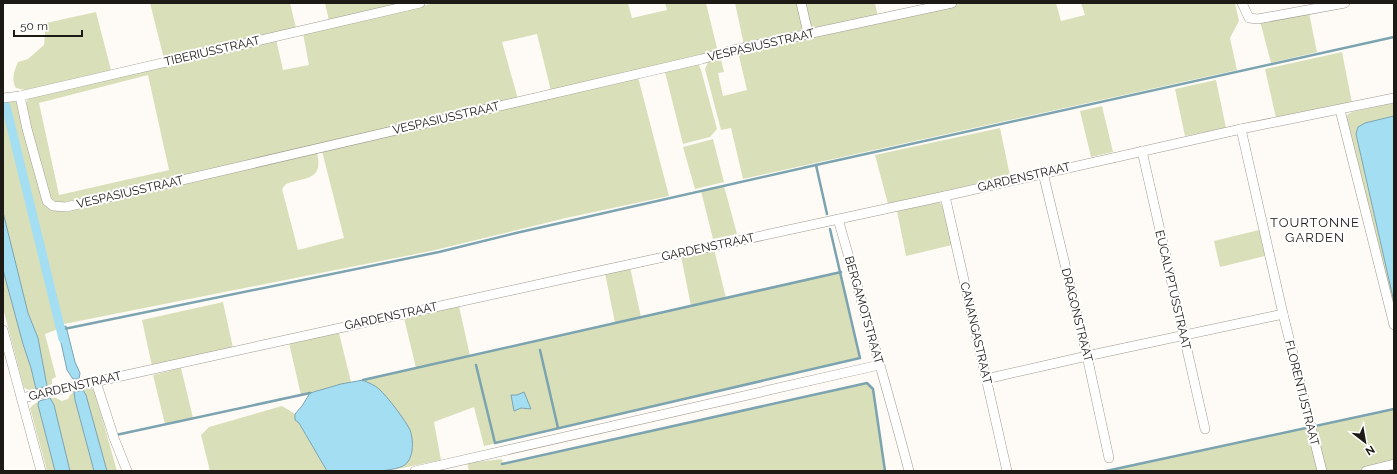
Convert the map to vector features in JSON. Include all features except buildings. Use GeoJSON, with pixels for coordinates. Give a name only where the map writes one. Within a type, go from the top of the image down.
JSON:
{"type":"FeatureCollection","features":[{"type":"Feature","properties":{"kind":"street","name":"TIBERIUSSTRAAT"},"geometry":{"type":"LineString","coordinates":[[3,98],[20,96],[420,3]]}},
{"type":"Feature","properties":{"kind":"street"},"geometry":{"type":"LineString","coordinates":[[801,3],[808,34]]}},
{"type":"Feature","properties":{"kind":"street","name":"VESPASIUSSTRAAT"},"geometry":{"type":"LineString","coordinates":[[20,96],[27,129],[47,201],[53,206],[66,207],[702,59],[733,50],[952,3]]}},
{"type":"Feature","properties":{"kind":"street"},"geometry":{"type":"LineString","coordinates":[[1242,3],[1249,18],[1258,19],[1345,3]]}},
{"type":"Feature","properties":{"kind":"street","name":"GARDENSTRAAT"},"geometry":{"type":"LineString","coordinates":[[22,398],[945,196],[1242,129],[1394,98]]}},
{"type":"Feature","properties":{"kind":"street"},"geometry":{"type":"LineString","coordinates":[[1340,110],[1394,325]]}},
{"type":"Feature","properties":{"kind":"street","name":"FLORENTIJSTRAAT"},"geometry":{"type":"LineString","coordinates":[[1242,129],[1283,314],[1322,471]]}},
{"type":"Feature","properties":{"kind":"street","name":"EUCALYPTUSSTRAAT"},"geometry":{"type":"LineString","coordinates":[[1142,151],[1205,429]]}},
{"type":"Feature","properties":{"kind":"street","name":"DRAGONSTRAAT"},"geometry":{"type":"LineString","coordinates":[[1043,173],[1087,356],[1109,458]]}},
{"type":"Feature","properties":{"kind":"street","name":"CANANGASTRAAT"},"geometry":{"type":"LineString","coordinates":[[945,196],[1007,471]]}},
{"type":"Feature","properties":{"kind":"street","name":"BERGAMOTSTRAAT"},"geometry":{"type":"LineString","coordinates":[[838,219],[909,471]]}},
{"type":"Feature","properties":{"kind":"street"},"geometry":{"type":"LineString","coordinates":[[986,380],[1087,356],[1283,314]]}},
{"type":"Feature","properties":{"kind":"street"},"geometry":{"type":"LineString","coordinates":[[3,330],[41,471]]}},
{"type":"Feature","properties":{"kind":"street"},"geometry":{"type":"LineString","coordinates":[[415,471],[879,365]]}},
{"type":"Feature","properties":{"kind":"street"},"geometry":{"type":"LineString","coordinates":[[92,382],[127,471]]}},
{"type":"Feature","properties":{"kind":"street"},"geometry":{"type":"LineString","coordinates":[[1366,471],[1394,464]]}},
{"type":"Feature","properties":{"kind":"green space"},"geometry":{"type":"Polygon","coordinates":[[[150,3],[290,3],[296,28],[164,59],[150,3]]]}},
{"type":"Feature","properties":{"kind":"green space"},"geometry":{"type":"Polygon","coordinates":[[[325,3],[408,3],[329,21],[325,3]]]}},
{"type":"Feature","properties":{"kind":"green space"},"geometry":{"type":"Polygon","coordinates":[[[434,3],[628,3],[632,18],[667,10],[665,3],[706,3],[718,52],[551,91],[537,34],[502,42],[518,99],[62,204],[56,203],[48,196],[26,105],[28,98],[276,39],[283,70],[309,65],[303,33],[434,3]],[[148,75],[39,103],[59,195],[169,170],[148,75]]]}},
{"type":"Feature","properties":{"kind":"green space"},"geometry":{"type":"Polygon","coordinates":[[[735,3],[798,3],[803,28],[802,31],[744,45],[735,3]]]}},
{"type":"Feature","properties":{"kind":"green space"},"geometry":{"type":"Polygon","coordinates":[[[802,3],[875,3],[878,17],[811,30],[802,3]]]}},
{"type":"Feature","properties":{"kind":"green space"},"geometry":{"type":"Polygon","coordinates":[[[963,3],[1056,3],[1061,21],[1085,15],[1081,3],[1235,3],[1239,21],[1230,38],[1237,70],[743,179],[731,128],[721,130],[705,69],[708,62],[717,58],[721,59],[724,72],[718,73],[723,96],[747,90],[738,52],[845,31],[963,3]]]}},
{"type":"Feature","properties":{"kind":"green space"},"geometry":{"type":"Polygon","coordinates":[[[96,12],[111,70],[25,90],[16,88],[14,85],[14,75],[18,62],[28,59],[44,45],[46,23],[96,12]]]}},
{"type":"Feature","properties":{"kind":"green space"},"geometry":{"type":"Polygon","coordinates":[[[1309,13],[1317,52],[1271,63],[1260,21],[1309,13]]]}},
{"type":"Feature","properties":{"kind":"green space"},"geometry":{"type":"Polygon","coordinates":[[[1342,52],[1352,103],[1276,118],[1265,69],[1342,52]]]}},
{"type":"Feature","properties":{"kind":"green space"},"geometry":{"type":"Polygon","coordinates":[[[695,64],[699,65],[701,70],[717,129],[710,137],[683,144],[665,72],[695,64]]]}},
{"type":"Feature","properties":{"kind":"green space"},"geometry":{"type":"Polygon","coordinates":[[[638,77],[669,196],[566,218],[431,251],[59,325],[58,329],[45,334],[56,377],[52,379],[52,384],[47,386],[38,338],[28,313],[3,212],[3,105],[6,106],[8,101],[12,100],[17,103],[49,207],[317,153],[318,169],[315,173],[306,178],[286,184],[282,189],[298,250],[344,238],[322,151],[638,77]]]}},
{"type":"Feature","properties":{"kind":"green space"},"geometry":{"type":"Polygon","coordinates":[[[1216,80],[1226,128],[1185,136],[1175,89],[1216,80]]]}},
{"type":"Feature","properties":{"kind":"green space"},"geometry":{"type":"Polygon","coordinates":[[[1394,103],[1394,116],[1365,123],[1358,127],[1356,134],[1394,302],[1394,332],[1391,327],[1346,119],[1348,114],[1352,112],[1394,103]]]}},
{"type":"Feature","properties":{"kind":"green space"},"geometry":{"type":"Polygon","coordinates":[[[1102,106],[1113,152],[1091,157],[1080,111],[1102,106]]]}},
{"type":"Feature","properties":{"kind":"green space"},"geometry":{"type":"Polygon","coordinates":[[[1000,128],[1010,176],[888,204],[875,155],[1000,128]]]}},
{"type":"Feature","properties":{"kind":"green space"},"geometry":{"type":"Polygon","coordinates":[[[713,139],[724,182],[695,189],[683,147],[713,139]]]}},
{"type":"Feature","properties":{"kind":"green space"},"geometry":{"type":"Polygon","coordinates":[[[724,186],[737,234],[713,239],[701,191],[724,186]]]}},
{"type":"Feature","properties":{"kind":"green space"},"geometry":{"type":"Polygon","coordinates":[[[939,202],[942,205],[952,245],[906,256],[897,211],[939,202]]]}},
{"type":"Feature","properties":{"kind":"green space"},"geometry":{"type":"Polygon","coordinates":[[[1259,230],[1265,256],[1220,267],[1214,241],[1259,230]]]}},
{"type":"Feature","properties":{"kind":"green space"},"geometry":{"type":"Polygon","coordinates":[[[714,249],[726,298],[841,272],[860,358],[484,446],[474,407],[434,422],[441,460],[393,470],[404,466],[363,380],[416,368],[404,318],[459,306],[470,356],[615,323],[605,273],[630,267],[641,317],[691,306],[681,256],[714,249]]]}},
{"type":"Feature","properties":{"kind":"green space"},"geometry":{"type":"Polygon","coordinates":[[[3,270],[36,389],[29,390],[24,388],[3,308],[3,270]]]}},
{"type":"Feature","properties":{"kind":"green space"},"geometry":{"type":"Polygon","coordinates":[[[223,302],[233,348],[152,366],[142,320],[223,302]]]}},
{"type":"Feature","properties":{"kind":"green space"},"geometry":{"type":"Polygon","coordinates":[[[339,333],[351,382],[301,395],[289,343],[339,333]]]}},
{"type":"Feature","properties":{"kind":"green space"},"geometry":{"type":"Polygon","coordinates":[[[181,368],[193,418],[165,424],[153,375],[181,368]]]}},
{"type":"Feature","properties":{"kind":"green space"},"geometry":{"type":"Polygon","coordinates":[[[867,383],[873,389],[885,471],[469,471],[467,463],[502,459],[503,464],[867,383]]]}},
{"type":"Feature","properties":{"kind":"green space"},"geometry":{"type":"Polygon","coordinates":[[[92,388],[95,393],[117,471],[107,471],[86,395],[83,390],[92,388]]]}},
{"type":"Feature","properties":{"kind":"green space"},"geometry":{"type":"Polygon","coordinates":[[[74,392],[94,471],[70,471],[54,405],[50,398],[56,398],[62,401],[68,399],[74,392]]]}},
{"type":"Feature","properties":{"kind":"green space"},"geometry":{"type":"Polygon","coordinates":[[[39,401],[38,405],[55,471],[47,471],[30,408],[39,401]]]}},
{"type":"Feature","properties":{"kind":"green space"},"geometry":{"type":"Polygon","coordinates":[[[282,406],[295,414],[295,420],[299,423],[326,470],[210,471],[201,435],[209,427],[282,406]]]}},
{"type":"Feature","properties":{"kind":"green space"},"geometry":{"type":"Polygon","coordinates":[[[1394,409],[1394,471],[1106,471],[1394,409]]]}},
{"type":"Feature","properties":{"kind":"water"},"geometry":{"type":"Polygon","coordinates":[[[1394,116],[1394,302],[1356,134],[1358,127],[1365,123],[1394,116]]]}},
{"type":"Feature","properties":{"kind":"water"},"geometry":{"type":"Polygon","coordinates":[[[3,212],[28,313],[38,338],[47,386],[36,389],[3,270],[3,212]]]}},
{"type":"Feature","properties":{"kind":"water"},"geometry":{"type":"Polygon","coordinates":[[[66,326],[75,362],[80,373],[79,379],[73,379],[67,370],[58,329],[66,326]]]}},
{"type":"Feature","properties":{"kind":"water"},"geometry":{"type":"Polygon","coordinates":[[[363,380],[379,389],[405,421],[411,434],[411,455],[407,463],[396,469],[366,472],[327,471],[299,423],[295,420],[295,414],[310,393],[341,384],[363,380]]]}},
{"type":"Feature","properties":{"kind":"water"},"geometry":{"type":"Polygon","coordinates":[[[83,390],[86,395],[107,471],[94,471],[75,400],[74,392],[83,390]]]}},
{"type":"Feature","properties":{"kind":"water"},"geometry":{"type":"Polygon","coordinates":[[[524,392],[531,409],[521,408],[514,411],[511,395],[517,395],[524,392]]]}},
{"type":"Feature","properties":{"kind":"water"},"geometry":{"type":"Polygon","coordinates":[[[50,398],[54,405],[70,471],[55,471],[38,405],[39,401],[50,398]]]}},
{"type":"Feature","properties":{"kind":"waterway"},"geometry":{"type":"LineString","coordinates":[[64,329],[439,252],[816,165],[1394,37]]}},
{"type":"Feature","properties":{"kind":"waterway"},"geometry":{"type":"LineString","coordinates":[[6,106],[63,339]]}},
{"type":"Feature","properties":{"kind":"waterway"},"geometry":{"type":"LineString","coordinates":[[816,165],[827,214]]}},
{"type":"Feature","properties":{"kind":"waterway"},"geometry":{"type":"LineString","coordinates":[[476,365],[495,443],[860,358],[830,229]]}},
{"type":"Feature","properties":{"kind":"waterway"},"geometry":{"type":"LineString","coordinates":[[363,380],[841,272]]}},
{"type":"Feature","properties":{"kind":"waterway"},"geometry":{"type":"LineString","coordinates":[[540,350],[558,428]]}},
{"type":"Feature","properties":{"kind":"waterway"},"geometry":{"type":"LineString","coordinates":[[502,464],[867,383],[873,389],[885,471]]}},
{"type":"Feature","properties":{"kind":"waterway"},"geometry":{"type":"LineString","coordinates":[[116,435],[310,393]]}},
{"type":"Feature","properties":{"kind":"waterway"},"geometry":{"type":"LineString","coordinates":[[1106,471],[1394,409]]}},
{"type":"Feature","properties":{"kind":"district","name":"TOURTONNE GARDEN"},"geometry":{"type":"Point","coordinates":[1315,230]}}]}
